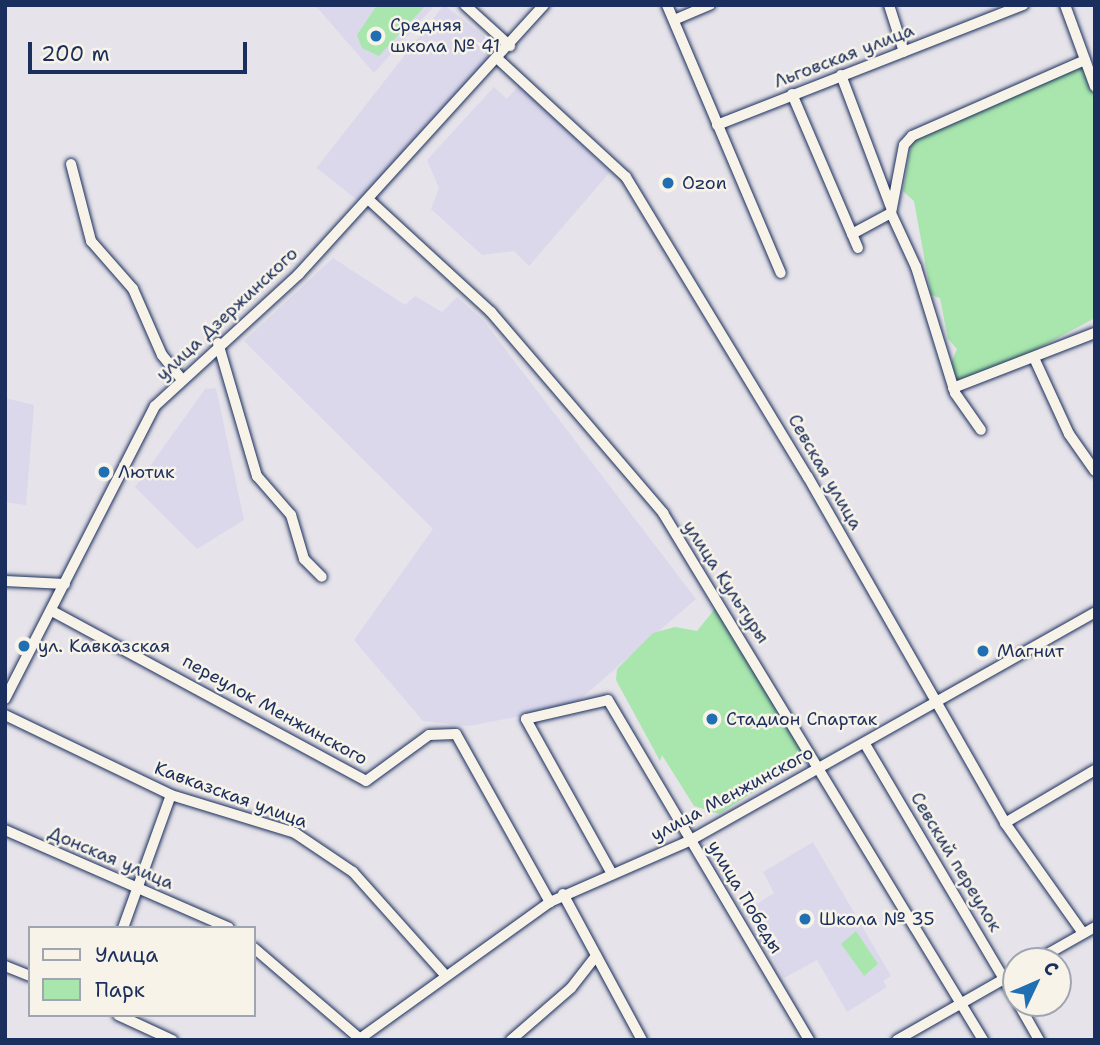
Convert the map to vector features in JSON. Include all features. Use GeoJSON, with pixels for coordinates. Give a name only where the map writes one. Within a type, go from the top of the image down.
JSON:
{"type":"FeatureCollection","features":[{"type":"Feature","properties":{"kind":"street"},"geometry":{"type":"LineString","coordinates":[[464,5],[510,46]]}},
{"type":"Feature","properties":{"kind":"street","name":"улица Дзержинского"},"geometry":{"type":"LineString","coordinates":[[5,699],[155,406],[180,377],[299,274],[510,46],[544,5]]}},
{"type":"Feature","properties":{"kind":"street"},"geometry":{"type":"LineString","coordinates":[[667,5],[781,273]]}},
{"type":"Feature","properties":{"kind":"street"},"geometry":{"type":"LineString","coordinates":[[674,20],[710,5]]}},
{"type":"Feature","properties":{"kind":"street"},"geometry":{"type":"LineString","coordinates":[[888,5],[904,52]]}},
{"type":"Feature","properties":{"kind":"street","name":"Льговская улица"},"geometry":{"type":"LineString","coordinates":[[718,125],[1023,5]]}},
{"type":"Feature","properties":{"kind":"street"},"geometry":{"type":"LineString","coordinates":[[1065,5],[1095,87]]}},
{"type":"Feature","properties":{"kind":"street","name":"Севская улица"},"geometry":{"type":"LineString","coordinates":[[498,59],[626,177],[1005,823],[1083,933]]}},
{"type":"Feature","properties":{"kind":"street"},"geometry":{"type":"LineString","coordinates":[[852,234],[891,210],[912,136],[1085,60]]}},
{"type":"Feature","properties":{"kind":"street"},"geometry":{"type":"LineString","coordinates":[[841,75],[891,210],[916,267],[953,388],[981,430]]}},
{"type":"Feature","properties":{"kind":"street"},"geometry":{"type":"LineString","coordinates":[[792,94],[858,248]]}},
{"type":"Feature","properties":{"kind":"street"},"geometry":{"type":"LineString","coordinates":[[71,164],[91,241],[133,289],[162,355],[180,377]]}},
{"type":"Feature","properties":{"kind":"street","name":"улица Культуры"},"geometry":{"type":"LineString","coordinates":[[368,199],[491,312],[663,513],[821,768],[983,1040]]}},
{"type":"Feature","properties":{"kind":"street"},"geometry":{"type":"LineString","coordinates":[[953,388],[1035,360],[1095,333]]}},
{"type":"Feature","properties":{"kind":"street"},"geometry":{"type":"LineString","coordinates":[[218,343],[257,476],[290,515],[304,559],[323,577]]}},
{"type":"Feature","properties":{"kind":"street"},"geometry":{"type":"LineString","coordinates":[[1035,360],[1069,434],[1095,471]]}},
{"type":"Feature","properties":{"kind":"street"},"geometry":{"type":"LineString","coordinates":[[5,581],[65,584]]}},
{"type":"Feature","properties":{"kind":"street","name":"переулок Менжинского"},"geometry":{"type":"LineString","coordinates":[[52,611],[366,781],[429,735],[456,734],[550,902]]}},
{"type":"Feature","properties":{"kind":"street"},"geometry":{"type":"LineString","coordinates":[[1092,614],[1095,627]]}},
{"type":"Feature","properties":{"kind":"street","name":"улица Менжинского"},"geometry":{"type":"LineString","coordinates":[[359,1039],[445,975],[563,894],[691,840],[1092,614]]}},
{"type":"Feature","properties":{"kind":"street","name":"улица Победы"},"geometry":{"type":"LineString","coordinates":[[611,872],[526,719],[608,700],[809,1040]]}},
{"type":"Feature","properties":{"kind":"street","name":"Кавказская улица"},"geometry":{"type":"LineString","coordinates":[[5,715],[171,795],[295,833],[321,849],[390,908],[445,975]]}},
{"type":"Feature","properties":{"kind":"street","name":"Севский переулок"},"geometry":{"type":"LineString","coordinates":[[865,744],[1002,976]]}},
{"type":"Feature","properties":{"kind":"street"},"geometry":{"type":"LineString","coordinates":[[1005,823],[1095,770]]}},
{"type":"Feature","properties":{"kind":"street"},"geometry":{"type":"LineString","coordinates":[[124,926],[171,795]]}},
{"type":"Feature","properties":{"kind":"street","name":"Донская улица"},"geometry":{"type":"LineString","coordinates":[[5,830],[136,890],[204,915],[225,926]]}},
{"type":"Feature","properties":{"kind":"street"},"geometry":{"type":"LineString","coordinates":[[563,894],[636,1037]]}},
{"type":"Feature","properties":{"kind":"street"},"geometry":{"type":"LineString","coordinates":[[200,926],[204,915]]}},
{"type":"Feature","properties":{"kind":"street"},"geometry":{"type":"LineString","coordinates":[[1059,947],[1095,927]]}},
{"type":"Feature","properties":{"kind":"street"},"geometry":{"type":"LineString","coordinates":[[256,950],[359,1039]]}},
{"type":"Feature","properties":{"kind":"street"},"geometry":{"type":"LineString","coordinates":[[511,1040],[571,988],[596,956]]}},
{"type":"Feature","properties":{"kind":"street"},"geometry":{"type":"LineString","coordinates":[[5,965],[28,975]]}},
{"type":"Feature","properties":{"kind":"street"},"geometry":{"type":"LineString","coordinates":[[897,1040],[1002,980]]}},
{"type":"Feature","properties":{"kind":"street"},"geometry":{"type":"LineString","coordinates":[[122,1017],[172,1040]]}},
{"type":"Feature","properties":{"kind":"street","name":"Севский переулок"},"geometry":{"type":"LineString","coordinates":[[1026,1017],[1039,1040]]}},
{"type":"Feature","properties":{"kind":"shaded area","name":"Средняя школа № 41"},"geometry":{"type":"Polygon","coordinates":[[[315,5],[435,5],[374,73],[315,5]]]}},
{"type":"Feature","properties":{"kind":"shaded area"},"geometry":{"type":"Polygon","coordinates":[[[444,5],[498,47],[370,210],[317,168],[444,5]]]}},
{"type":"Feature","properties":{"kind":"shaded area"},"geometry":{"type":"Polygon","coordinates":[[[520,84],[610,172],[529,266],[514,251],[482,255],[431,209],[439,188],[427,160],[494,87],[507,99],[520,84]]]}},
{"type":"Feature","properties":{"kind":"shaded area"},"geometry":{"type":"Polygon","coordinates":[[[333,258],[405,305],[415,296],[442,312],[457,297],[483,320],[696,599],[572,706],[469,726],[423,721],[354,640],[433,529],[244,341],[333,258]]]}},
{"type":"Feature","properties":{"kind":"shaded area"},"geometry":{"type":"Polygon","coordinates":[[[216,388],[244,520],[197,549],[135,487],[205,389],[216,388]]]}},
{"type":"Feature","properties":{"kind":"shaded area"},"geometry":{"type":"Polygon","coordinates":[[[5,398],[34,405],[26,505],[5,502],[5,398]]]}},
{"type":"Feature","properties":{"kind":"shaded area","name":"Школа № 35"},"geometry":{"type":"Polygon","coordinates":[[[813,842],[891,976],[883,981],[887,987],[847,1012],[817,960],[784,978],[746,911],[774,893],[763,872],[813,842]]]}},
{"type":"Feature","properties":{"kind":"green space"},"geometry":{"type":"Polygon","coordinates":[[[377,5],[426,5],[379,56],[362,48],[357,35],[377,5]]]}},
{"type":"Feature","properties":{"kind":"green space"},"geometry":{"type":"Polygon","coordinates":[[[1084,63],[1095,94],[1095,318],[1011,363],[955,382],[951,363],[957,349],[948,339],[940,298],[931,295],[914,201],[903,191],[912,140],[1084,63]]]}},
{"type":"Feature","properties":{"kind":"green space","name":"Стадион Спартак"},"geometry":{"type":"Polygon","coordinates":[[[718,605],[808,757],[719,814],[694,806],[662,755],[660,761],[616,680],[617,669],[653,633],[675,627],[697,631],[718,605]]]}},
{"type":"Feature","properties":{"kind":"green space"},"geometry":{"type":"Polygon","coordinates":[[[856,931],[878,964],[864,976],[841,944],[856,931]]]}},
{"type":"Feature","properties":{"kind":"place","name":"Средняя школа № 41"},"geometry":{"type":"Point","coordinates":[376,36]}},
{"type":"Feature","properties":{"kind":"place","name":"Ozon"},"geometry":{"type":"Point","coordinates":[668,183]}},
{"type":"Feature","properties":{"kind":"place","name":"Лютик"},"geometry":{"type":"Point","coordinates":[104,472]}},
{"type":"Feature","properties":{"kind":"place","name":"ул. Кавказская"},"geometry":{"type":"Point","coordinates":[24,646]}},
{"type":"Feature","properties":{"kind":"place","name":"Магнит"},"geometry":{"type":"Point","coordinates":[983,651]}},
{"type":"Feature","properties":{"kind":"place","name":"Стадион Спартак"},"geometry":{"type":"Point","coordinates":[712,719]}},
{"type":"Feature","properties":{"kind":"place","name":"Школа № 35"},"geometry":{"type":"Point","coordinates":[805,919]}}]}
